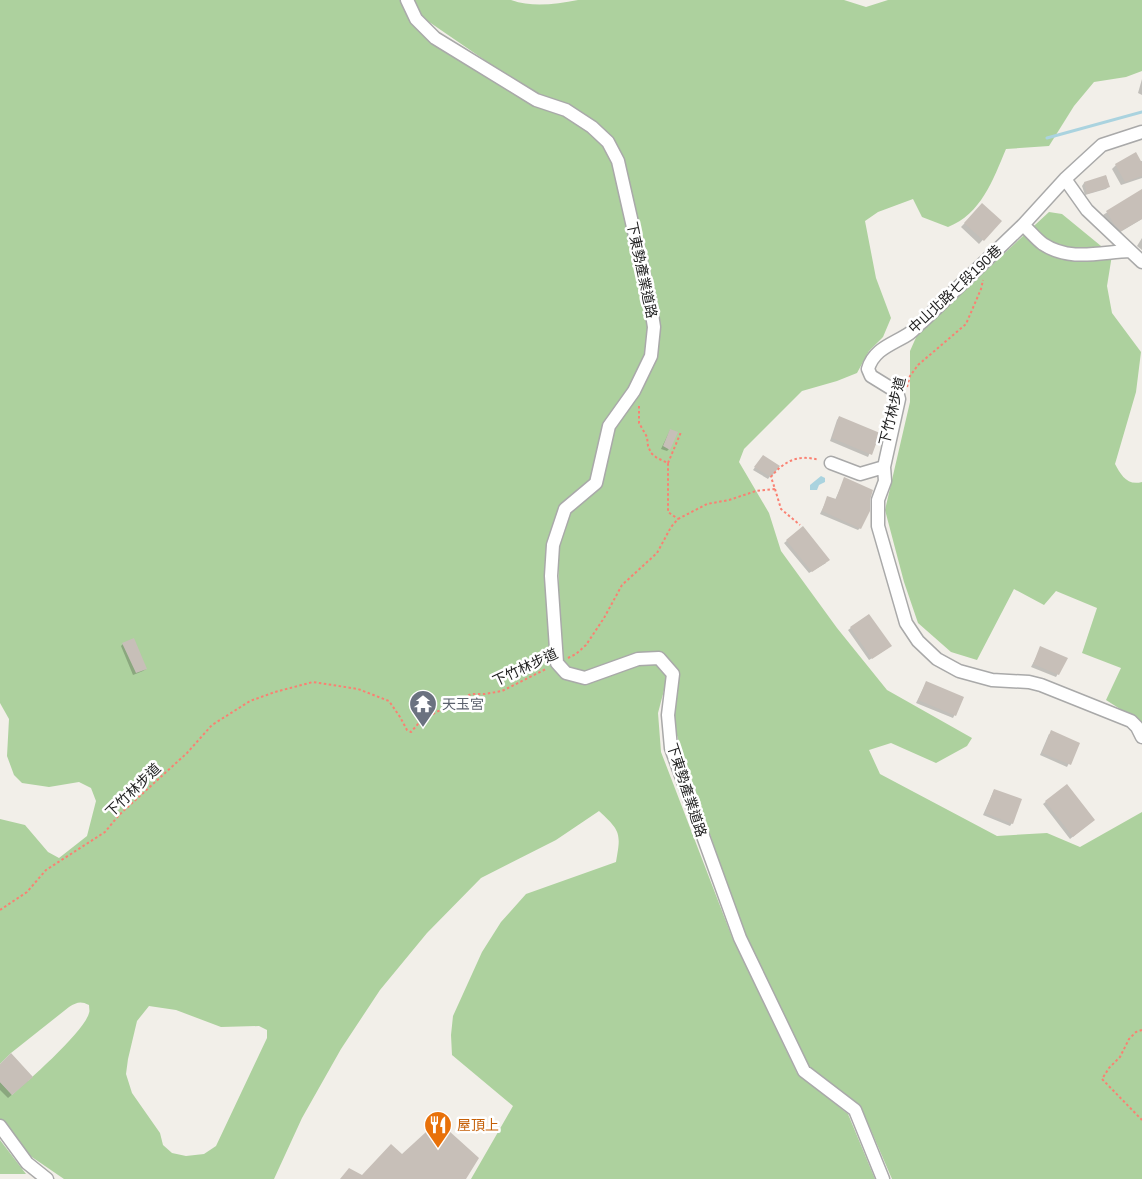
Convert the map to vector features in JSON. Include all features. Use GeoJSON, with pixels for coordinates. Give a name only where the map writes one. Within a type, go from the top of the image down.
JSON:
{"type":"FeatureCollection","features":[{"type":"Feature","properties":{"kind":"street","name":"下東勢產業道路"},"geometry":{"type":"LineString","coordinates":[[407,0],[416,19],[435,38],[536,100],[566,110],[592,127],[608,142],[618,161],[650,302],[654,327],[652,356],[634,391],[609,426],[596,483],[565,509],[553,545],[551,576],[557,663],[566,673],[585,678],[638,659],[659,658],[673,674],[668,715],[671,748],[740,938],[804,1072],[855,1110],[883,1179]]}},
{"type":"Feature","properties":{"kind":"street","name":"中山北路七段190巷"},"geometry":{"type":"LineString","coordinates":[[1142,132],[1102,145],[1065,179],[1023,225],[910,333],[887,345],[870,362],[868,369],[871,376],[897,392],[899,399],[884,467],[885,481],[878,500],[878,526],[906,623],[918,641],[937,658],[959,671],[992,680],[1029,682],[1041,685],[1130,721],[1137,726],[1142,737]]}},
{"type":"Feature","properties":{"kind":"street"},"geometry":{"type":"LineString","coordinates":[[1065,179],[1087,210],[1142,262]]}},
{"type":"Feature","properties":{"kind":"street"},"geometry":{"type":"LineString","coordinates":[[1023,225],[1042,244],[1067,253],[1092,256],[1130,251]]}},
{"type":"Feature","properties":{"kind":"street"},"geometry":{"type":"LineString","coordinates":[[831,463],[860,474],[866,474],[884,467]]}},
{"type":"Feature","properties":{"kind":"street"},"geometry":{"type":"LineString","coordinates":[[0,1126],[27,1163],[47,1179]]}},
{"type":"Feature","properties":{"kind":"path","name":"下竹林步道"},"geometry":{"type":"LineString","coordinates":[[906,392],[910,376],[918,365],[966,324],[981,289],[984,273]]}},
{"type":"Feature","properties":{"kind":"path"},"geometry":{"type":"LineString","coordinates":[[639,403],[639,424],[647,437],[651,453],[668,463]]}},
{"type":"Feature","properties":{"kind":"path"},"geometry":{"type":"LineString","coordinates":[[678,519],[668,512],[668,463],[681,432]]}},
{"type":"Feature","properties":{"kind":"path"},"geometry":{"type":"LineString","coordinates":[[800,525],[781,509],[771,478],[780,466],[792,459],[813,458],[831,463]]}},
{"type":"Feature","properties":{"kind":"path","name":"下竹林步道"},"geometry":{"type":"LineString","coordinates":[[0,910],[27,892],[46,870],[105,832],[212,725],[250,701],[313,682],[358,689],[388,701],[410,732],[429,716],[471,694],[502,691],[576,654],[586,646],[622,585],[657,553],[671,527],[678,519],[707,504],[729,500],[756,491],[775,489]]}},
{"type":"Feature","properties":{"kind":"path"},"geometry":{"type":"LineString","coordinates":[[1142,1030],[1136,1032],[1129,1039],[1120,1057],[1109,1068],[1102,1079],[1142,1120]]}},
{"type":"Feature","properties":{"kind":"green space"},"geometry":{"type":"Polygon","coordinates":[[[0,0],[402,0],[413,22],[564,112],[604,144],[615,164],[649,325],[646,356],[631,384],[604,423],[592,480],[550,543],[565,676],[657,661],[668,675],[658,713],[661,752],[732,937],[797,1073],[848,1114],[875,1179],[471,1179],[513,1106],[452,1055],[451,1035],[453,1016],[482,952],[501,922],[526,894],[616,862],[619,845],[618,834],[612,823],[599,811],[556,840],[481,878],[427,933],[380,990],[341,1049],[302,1118],[274,1179],[64,1179],[26,1153],[0,1119],[0,1082],[12,1095],[31,1079],[77,1032],[89,1013],[89,1005],[79,1003],[69,1007],[0,1064],[0,819],[25,825],[48,852],[59,858],[87,836],[96,801],[91,788],[79,782],[49,787],[22,783],[14,775],[7,756],[9,719],[0,703],[0,0]],[[149,1006],[137,1021],[126,1074],[132,1093],[160,1133],[163,1145],[172,1153],[186,1156],[204,1154],[216,1146],[267,1038],[267,1030],[259,1026],[221,1027],[176,1010],[149,1006]]]}},
{"type":"Feature","properties":{"kind":"green space"},"geometry":{"type":"Polygon","coordinates":[[[412,0],[511,0],[536,5],[578,0],[844,0],[866,7],[888,0],[1142,0],[1142,71],[1126,77],[1094,82],[1074,106],[1049,146],[1006,149],[991,184],[969,214],[948,227],[922,217],[913,199],[878,212],[865,221],[876,278],[891,318],[883,337],[869,351],[857,373],[802,391],[744,449],[739,462],[769,513],[781,551],[837,628],[887,690],[972,738],[967,746],[936,763],[891,743],[869,750],[880,774],[997,836],[1047,833],[1080,847],[1142,812],[1142,1179],[892,1179],[860,1105],[808,1066],[745,937],[681,749],[671,715],[676,672],[661,655],[586,674],[567,669],[560,659],[558,545],[570,512],[601,484],[614,427],[656,358],[613,141],[537,96],[419,15],[412,0]]]}},
{"type":"Feature","properties":{"kind":"green space"},"geometry":{"type":"Polygon","coordinates":[[[1049,212],[1062,214],[1112,255],[1107,286],[1112,313],[1141,352],[1136,392],[1115,464],[1122,476],[1128,481],[1142,482],[1142,723],[1106,700],[1121,668],[1082,653],[1097,608],[1056,591],[1044,605],[1014,589],[977,660],[951,652],[918,623],[904,582],[885,510],[910,402],[910,351],[918,333],[1049,212]]]}},
{"type":"Feature","properties":{"kind":"green space"},"geometry":{"type":"Polygon","coordinates":[[[0,1140],[26,1174],[0,1174],[0,1140]]]}},
{"type":"Feature","properties":{"kind":"water"},"geometry":{"type":"Polygon","coordinates":[[[821,476],[825,478],[825,482],[819,485],[817,490],[810,490],[810,485],[821,476]]]}},
{"type":"Feature","properties":{"kind":"building"},"geometry":{"type":"Polygon","coordinates":[[[1136,152],[1142,163],[1142,176],[1125,182],[1115,164],[1136,152]]]}},
{"type":"Feature","properties":{"kind":"building"},"geometry":{"type":"Polygon","coordinates":[[[1106,175],[1110,187],[1087,194],[1084,182],[1106,175]]]}},
{"type":"Feature","properties":{"kind":"building"},"geometry":{"type":"Polygon","coordinates":[[[1142,189],[1142,219],[1121,231],[1106,211],[1142,189]]]}},
{"type":"Feature","properties":{"kind":"building"},"geometry":{"type":"Polygon","coordinates":[[[982,203],[1002,221],[984,241],[964,223],[982,203]]]}},
{"type":"Feature","properties":{"kind":"building"},"geometry":{"type":"Polygon","coordinates":[[[839,416],[880,433],[872,455],[832,438],[839,416]]]}},
{"type":"Feature","properties":{"kind":"building"},"geometry":{"type":"Polygon","coordinates":[[[670,429],[678,432],[670,450],[663,446],[670,429]]]}},
{"type":"Feature","properties":{"kind":"building"},"geometry":{"type":"Polygon","coordinates":[[[763,455],[780,466],[771,477],[754,467],[763,455]]]}},
{"type":"Feature","properties":{"kind":"building"},"geometry":{"type":"Polygon","coordinates":[[[844,477],[873,490],[870,500],[870,511],[861,529],[822,511],[827,496],[836,499],[844,477]]]}},
{"type":"Feature","properties":{"kind":"building"},"geometry":{"type":"Polygon","coordinates":[[[803,526],[830,560],[812,572],[786,540],[803,526]]]}},
{"type":"Feature","properties":{"kind":"building"},"geometry":{"type":"Polygon","coordinates":[[[869,614],[892,646],[872,659],[850,627],[869,614]]]}},
{"type":"Feature","properties":{"kind":"building"},"geometry":{"type":"Polygon","coordinates":[[[134,638],[147,669],[136,673],[122,643],[134,638]]]}},
{"type":"Feature","properties":{"kind":"building"},"geometry":{"type":"Polygon","coordinates":[[[1040,646],[1068,658],[1059,675],[1033,664],[1040,646]]]}},
{"type":"Feature","properties":{"kind":"building"},"geometry":{"type":"Polygon","coordinates":[[[926,681],[964,697],[956,716],[918,700],[926,681]]]}},
{"type":"Feature","properties":{"kind":"building"},"geometry":{"type":"Polygon","coordinates":[[[1051,730],[1080,743],[1071,765],[1042,753],[1051,730]]]}},
{"type":"Feature","properties":{"kind":"building"},"geometry":{"type":"Polygon","coordinates":[[[1067,784],[1095,820],[1073,837],[1045,801],[1067,784]]]}},
{"type":"Feature","properties":{"kind":"building"},"geometry":{"type":"Polygon","coordinates":[[[994,789],[1022,799],[1013,824],[985,813],[994,789]]]}},
{"type":"Feature","properties":{"kind":"building"},"geometry":{"type":"Polygon","coordinates":[[[11,1053],[33,1077],[12,1095],[0,1082],[0,1064],[11,1053]]]}},
{"type":"Feature","properties":{"kind":"building","name":"屋頂上"},"geometry":{"type":"Polygon","coordinates":[[[438,1121],[479,1158],[466,1179],[340,1179],[349,1168],[362,1175],[391,1144],[402,1154],[438,1121]]]}},
{"type":"Feature","properties":{"kind":"waterway"},"geometry":{"type":"LineString","coordinates":[[1047,138],[1142,112]]}},
{"type":"Feature","properties":{"kind":"place","name":"天玉宮"},"geometry":{"type":"Point","coordinates":[423,728]}},
{"type":"Feature","properties":{"kind":"place","name":"屋頂上"},"geometry":{"type":"Point","coordinates":[438,1149]}}]}
